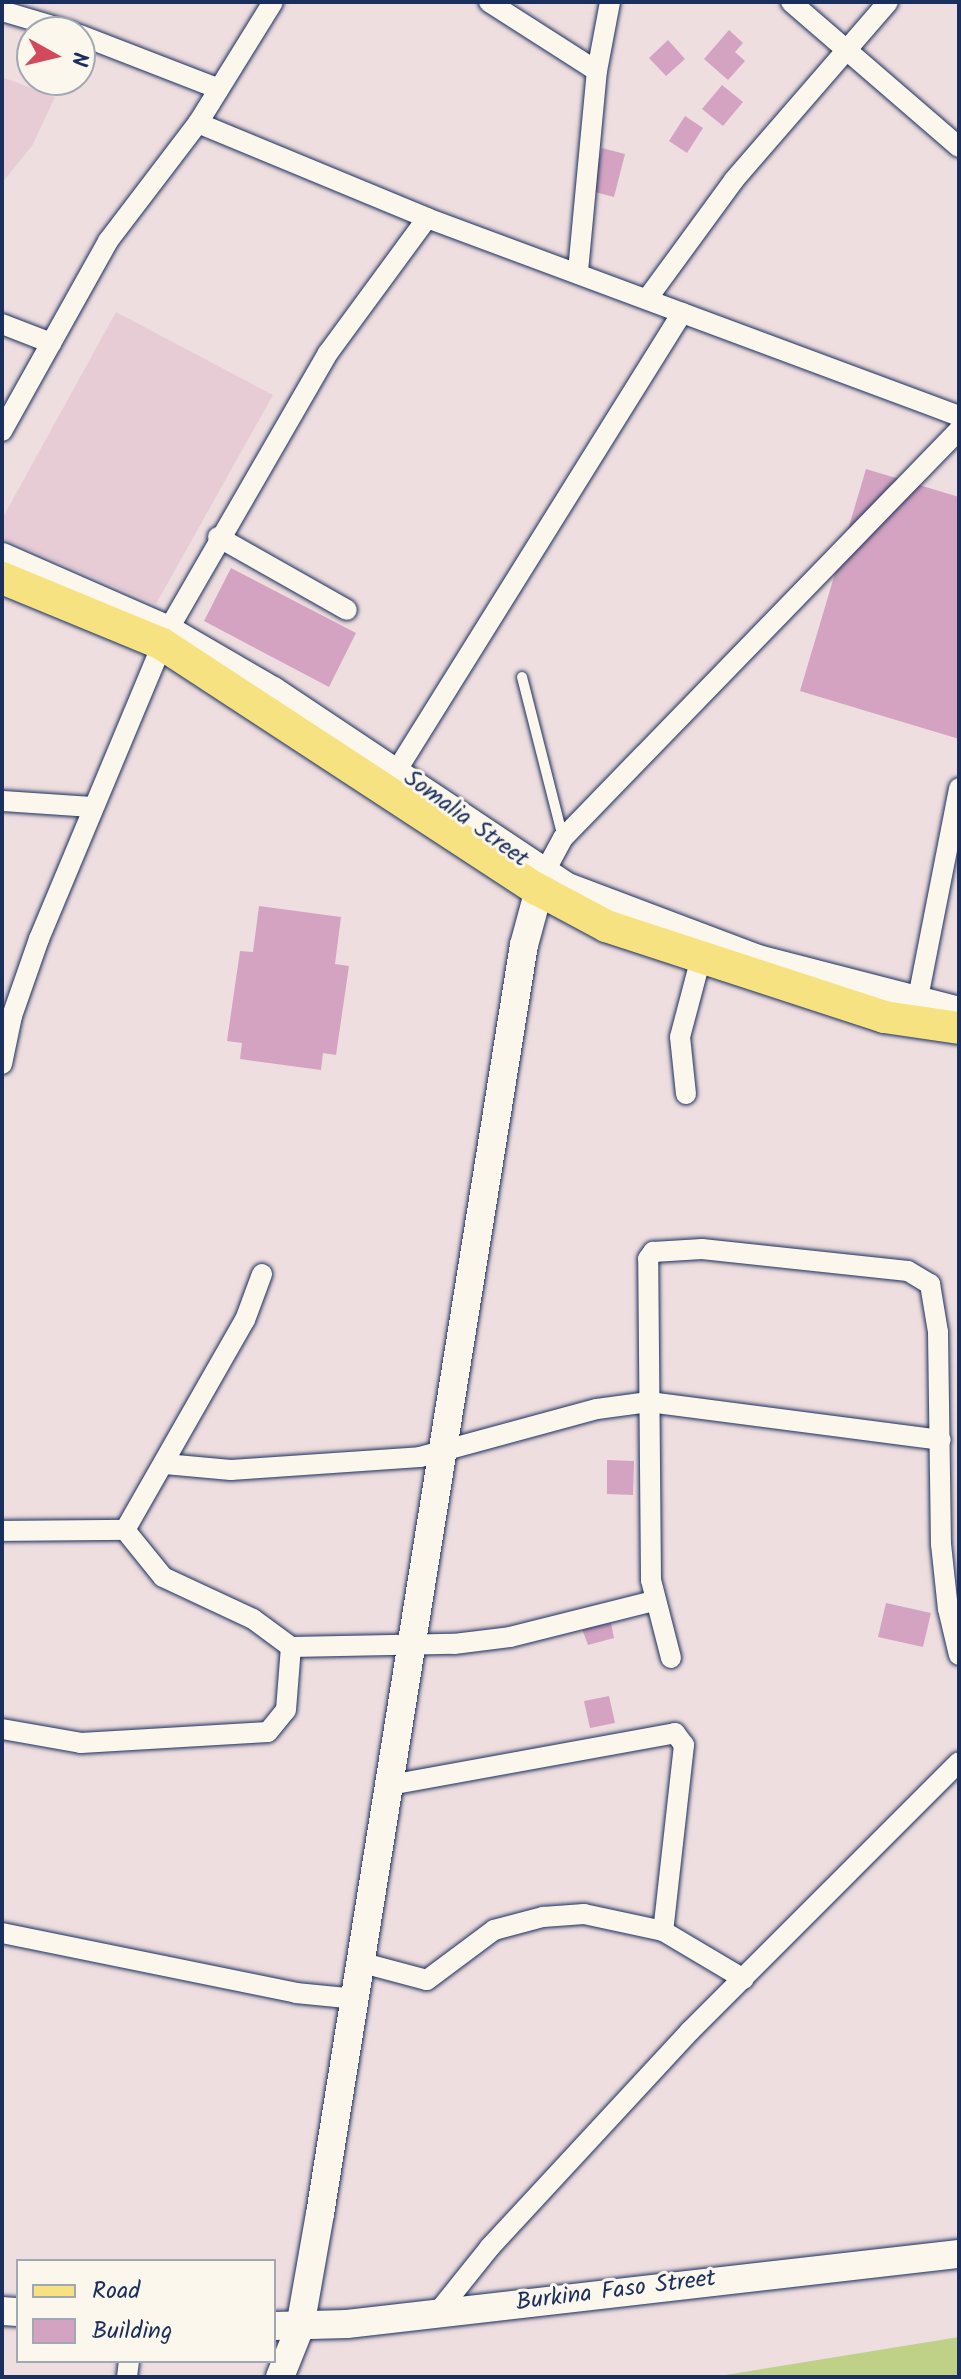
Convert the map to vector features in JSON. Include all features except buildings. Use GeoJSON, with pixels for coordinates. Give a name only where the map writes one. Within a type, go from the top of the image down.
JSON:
{"type":"FeatureCollection","features":[{"type":"Feature","properties":{"kind":"main road","name":"Somalia Street"},"geometry":{"type":"LineString","coordinates":[[2,557],[165,637],[397,770],[540,882]]}},
{"type":"Feature","properties":{"kind":"main road"},"geometry":{"type":"LineString","coordinates":[[2,578],[165,637],[606,926],[959,1011]]}},
{"type":"Feature","properties":{"kind":"main road"},"geometry":{"type":"LineString","coordinates":[[280,2377],[287,2327],[357,1999],[521,960],[540,882]]}},
{"type":"Feature","properties":{"kind":"main road"},"geometry":{"type":"LineString","coordinates":[[703,950],[884,1017],[959,1028]]}},
{"type":"Feature","properties":{"kind":"main road","name":"Burkina Faso Street"},"geometry":{"type":"LineString","coordinates":[[287,2327],[959,2254]]}},
{"type":"Feature","properties":{"kind":"street"},"geometry":{"type":"LineString","coordinates":[[2,431],[108,241],[198,123],[273,2]]}},
{"type":"Feature","properties":{"kind":"street"},"geometry":{"type":"LineString","coordinates":[[489,2],[597,71]]}},
{"type":"Feature","properties":{"kind":"street"},"geometry":{"type":"LineString","coordinates":[[578,271],[597,71],[610,2]]}},
{"type":"Feature","properties":{"kind":"street"},"geometry":{"type":"LineString","coordinates":[[791,2],[959,147]]}},
{"type":"Feature","properties":{"kind":"street"},"geometry":{"type":"LineString","coordinates":[[647,299],[734,180],[888,2]]}},
{"type":"Feature","properties":{"kind":"street"},"geometry":{"type":"LineString","coordinates":[[96,41],[219,89]]}},
{"type":"Feature","properties":{"kind":"street"},"geometry":{"type":"LineString","coordinates":[[198,123],[427,218],[578,271],[959,416]]}},
{"type":"Feature","properties":{"kind":"street"},"geometry":{"type":"LineString","coordinates":[[2,1064],[20,989],[165,637],[218,537],[328,353],[427,218]]}},
{"type":"Feature","properties":{"kind":"street"},"geometry":{"type":"LineString","coordinates":[[397,770],[682,313]]}},
{"type":"Feature","properties":{"kind":"street"},"geometry":{"type":"LineString","coordinates":[[2,324],[51,343]]}},
{"type":"Feature","properties":{"kind":"street"},"geometry":{"type":"LineString","coordinates":[[540,882],[563,838],[959,430]]}},
{"type":"Feature","properties":{"kind":"street"},"geometry":{"type":"LineString","coordinates":[[218,537],[347,610]]}},
{"type":"Feature","properties":{"kind":"street"},"geometry":{"type":"LineString","coordinates":[[917,1003],[954,840],[959,788]]}},
{"type":"Feature","properties":{"kind":"street"},"geometry":{"type":"LineString","coordinates":[[2,801],[93,807]]}},
{"type":"Feature","properties":{"kind":"street"},"geometry":{"type":"LineString","coordinates":[[686,1094],[678,1049],[703,950]]}},
{"type":"Feature","properties":{"kind":"street"},"geometry":{"type":"LineString","coordinates":[[671,1658],[653,1601],[648,1259],[653,1252],[753,1250],[868,1271],[915,1273],[930,1284],[938,1332],[943,1567],[959,1655]]}},
{"type":"Feature","properties":{"kind":"street"},"geometry":{"type":"LineString","coordinates":[[125,1530],[245,1320],[262,1274]]}},
{"type":"Feature","properties":{"kind":"street"},"geometry":{"type":"LineString","coordinates":[[938,1332],[959,1328]]}},
{"type":"Feature","properties":{"kind":"street"},"geometry":{"type":"LineString","coordinates":[[165,1464],[231,1470],[445,1453],[597,1409],[649,1402],[941,1440]]}},
{"type":"Feature","properties":{"kind":"street"},"geometry":{"type":"LineString","coordinates":[[2,1531],[125,1530]]}},
{"type":"Feature","properties":{"kind":"street"},"geometry":{"type":"LineString","coordinates":[[125,1530],[163,1577],[253,1619],[291,1647],[413,1649],[510,1637],[653,1601]]}},
{"type":"Feature","properties":{"kind":"street"},"geometry":{"type":"LineString","coordinates":[[2,1729],[93,1743],[268,1732],[286,1710],[291,1647]]}},
{"type":"Feature","properties":{"kind":"street"},"geometry":{"type":"LineString","coordinates":[[390,1785],[675,1733],[684,1745],[663,1931]]}},
{"type":"Feature","properties":{"kind":"street"},"geometry":{"type":"LineString","coordinates":[[438,2312],[582,2146],[959,1762]]}},
{"type":"Feature","properties":{"kind":"street"},"geometry":{"type":"LineString","coordinates":[[363,1963],[427,1980],[494,1930],[565,1914],[663,1931],[744,1979]]}},
{"type":"Feature","properties":{"kind":"street"},"geometry":{"type":"LineString","coordinates":[[2,1933],[282,1990],[357,1999]]}},
{"type":"Feature","properties":{"kind":"lane"},"geometry":{"type":"LineString","coordinates":[[522,677],[563,838]]}},
{"type":"Feature","properties":{"kind":"shaded area"},"geometry":{"type":"Polygon","coordinates":[[[2,77],[16,82],[16,96],[55,97],[32,146],[2,183],[2,77]]]}},
{"type":"Feature","properties":{"kind":"shaded area"},"geometry":{"type":"Polygon","coordinates":[[[116,312],[273,395],[156,604],[2,538],[2,519],[116,312]]]}},
{"type":"Feature","properties":{"kind":"green space"},"geometry":{"type":"Polygon","coordinates":[[[959,2337],[959,2377],[713,2377],[959,2337]]]}}]}
